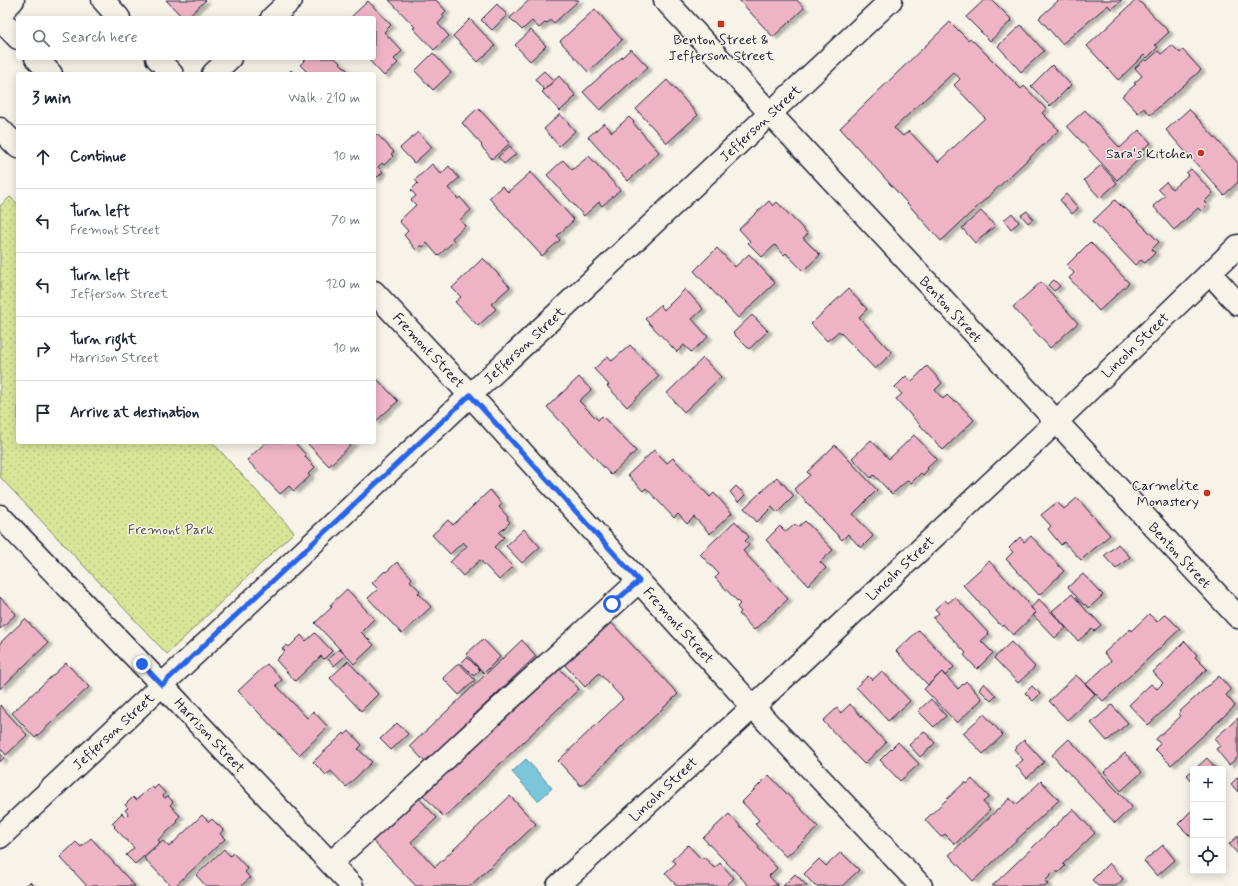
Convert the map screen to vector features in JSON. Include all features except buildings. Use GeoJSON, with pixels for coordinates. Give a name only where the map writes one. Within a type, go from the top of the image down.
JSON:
{"type":"FeatureCollection","features":[{"type":"Feature","properties":{"kind":"street"},"geometry":{"type":"LineString","coordinates":[[0,14],[13,0]]}},
{"type":"Feature","properties":{"kind":"street"},"geometry":{"type":"LineString","coordinates":[[103,0],[117,16]]}},
{"type":"Feature","properties":{"kind":"street"},"geometry":{"type":"LineString","coordinates":[[274,16],[291,0]]}},
{"type":"Feature","properties":{"kind":"street","name":"Benton Street"},"geometry":{"type":"LineString","coordinates":[[665,0],[1238,617]]}},
{"type":"Feature","properties":{"kind":"street","name":"Jefferson Street"},"geometry":{"type":"LineString","coordinates":[[2,832],[162,685],[891,0]]}},
{"type":"Feature","properties":{"kind":"street"},"geometry":{"type":"LineString","coordinates":[[0,19],[16,36]]}},
{"type":"Feature","properties":{"kind":"street"},"geometry":{"type":"LineString","coordinates":[[38,60],[49,72]]}},
{"type":"Feature","properties":{"kind":"street"},"geometry":{"type":"LineString","coordinates":[[159,60],[170,72]]}},
{"type":"Feature","properties":{"kind":"street"},"geometry":{"type":"LineString","coordinates":[[215,72],[228,60]]}},
{"type":"Feature","properties":{"kind":"street"},"geometry":{"type":"LineString","coordinates":[[0,129],[16,144]]}},
{"type":"Feature","properties":{"kind":"street","name":"Lincoln Street"},"geometry":{"type":"LineString","coordinates":[[558,886],[753,707],[1056,422],[1238,246]]}},
{"type":"Feature","properties":{"kind":"street"},"geometry":{"type":"LineString","coordinates":[[1210,273],[1238,304]]}},
{"type":"Feature","properties":{"kind":"street","name":"Fremont Street"},"geometry":{"type":"LineString","coordinates":[[376,294],[470,395],[753,707],[921,886]]}},
{"type":"Feature","properties":{"kind":"street","name":"Harrison Street"},"geometry":{"type":"LineString","coordinates":[[0,516],[352,886]]}},
{"type":"Feature","properties":{"kind":"street"},"geometry":{"type":"LineString","coordinates":[[331,863],[639,581]]}},
{"type":"Feature","properties":{"kind":"green space","name":"Fremont Park"},"geometry":{"type":"Polygon","coordinates":[[[10,197],[16,202],[16,444],[214,444],[294,532],[167,654],[0,477],[0,206],[10,197]]]}},
{"type":"Feature","properties":{"kind":"water"},"geometry":{"type":"Polygon","coordinates":[[[526,759],[552,788],[538,801],[512,772],[526,759]]]}},
{"type":"Feature","properties":{"kind":"place","name":"Benton Street & Jefferson Street"},"geometry":{"type":"Point","coordinates":[721,24]}},
{"type":"Feature","properties":{"kind":"place","name":"Sara's Kitchen"},"geometry":{"type":"Point","coordinates":[1201,153]}},
{"type":"Feature","properties":{"kind":"place","name":"Carmelite Monastery"},"geometry":{"type":"Point","coordinates":[1207,493]}},
{"type":"Feature","properties":{"kind":"route"},"geometry":{"type":"LineString","coordinates":[[142,664],[162,685],[470,395],[639,581],[612,604]]}}]}
